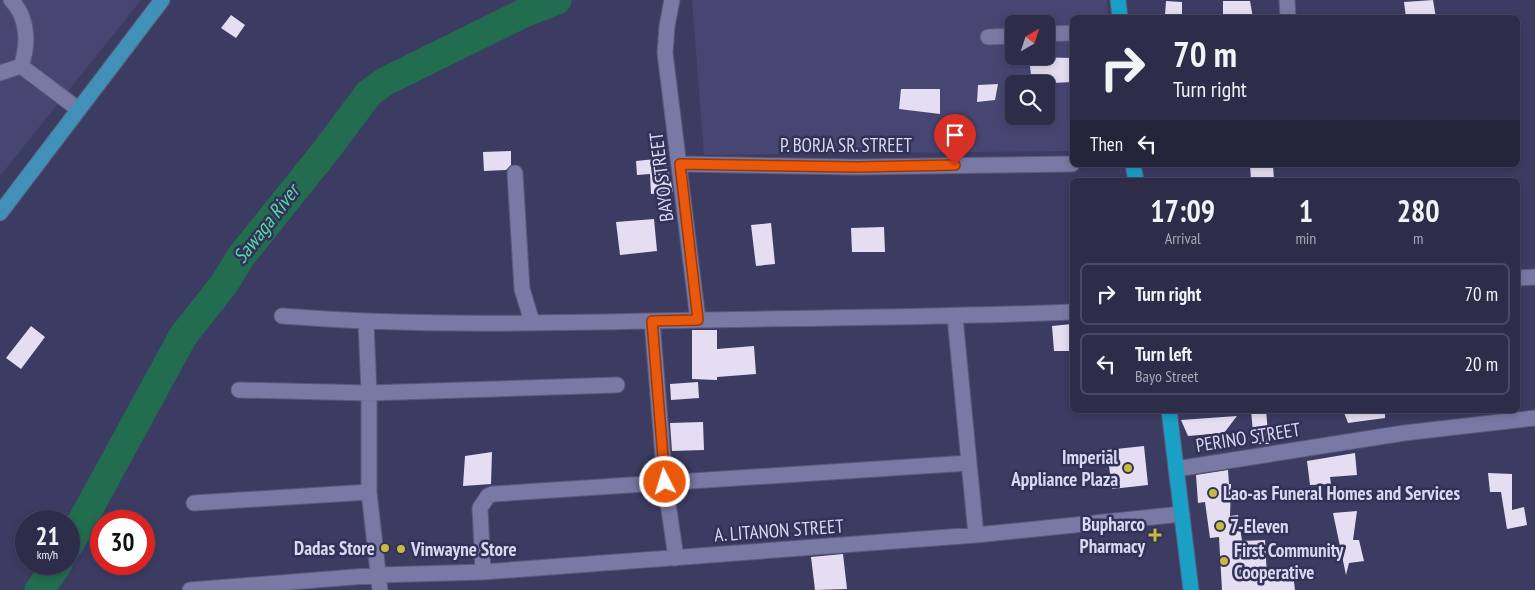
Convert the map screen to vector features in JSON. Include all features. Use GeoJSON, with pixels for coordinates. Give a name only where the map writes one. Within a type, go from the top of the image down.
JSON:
{"type":"FeatureCollection","features":[{"type":"Feature","properties":{"kind":"highway"},"geometry":{"type":"LineString","coordinates":[[1118,0],[1120,15]]}},
{"type":"Feature","properties":{"kind":"highway"},"geometry":{"type":"LineString","coordinates":[[1169,413],[1191,590]]}},
{"type":"Feature","properties":{"kind":"main road"},"geometry":{"type":"LineString","coordinates":[[0,213],[162,0]]}},
{"type":"Feature","properties":{"kind":"street"},"geometry":{"type":"LineString","coordinates":[[11,0],[18,7],[24,22],[25,55],[21,66]]}},
{"type":"Feature","properties":{"kind":"street","name":"BAYO STREET"},"geometry":{"type":"LineString","coordinates":[[672,0],[667,26],[666,52],[698,320]]}},
{"type":"Feature","properties":{"kind":"street"},"geometry":{"type":"LineString","coordinates":[[1287,0],[1288,15]]}},
{"type":"Feature","properties":{"kind":"street"},"geometry":{"type":"LineString","coordinates":[[1055,34],[1070,33]]}},
{"type":"Feature","properties":{"kind":"street"},"geometry":{"type":"LineString","coordinates":[[988,37],[1005,36]]}},
{"type":"Feature","properties":{"kind":"street"},"geometry":{"type":"LineString","coordinates":[[0,73],[21,66]]}},
{"type":"Feature","properties":{"kind":"street"},"geometry":{"type":"LineString","coordinates":[[21,66],[78,109]]}},
{"type":"Feature","properties":{"kind":"street","name":"P. BORJA SR. STREET"},"geometry":{"type":"LineString","coordinates":[[680,164],[857,167],[1070,164]]}},
{"type":"Feature","properties":{"kind":"street"},"geometry":{"type":"LineString","coordinates":[[515,174],[522,290],[532,322]]}},
{"type":"Feature","properties":{"kind":"street"},"geometry":{"type":"LineString","coordinates":[[1520,278],[1535,277]]}},
{"type":"Feature","properties":{"kind":"street"},"geometry":{"type":"LineString","coordinates":[[282,316],[366,323],[652,321],[1070,312]]}},
{"type":"Feature","properties":{"kind":"street"},"geometry":{"type":"LineString","coordinates":[[955,316],[976,535]]}},
{"type":"Feature","properties":{"kind":"street"},"geometry":{"type":"LineString","coordinates":[[652,321],[665,482],[676,558]]}},
{"type":"Feature","properties":{"kind":"street"},"geometry":{"type":"LineString","coordinates":[[366,323],[369,393],[369,492],[380,582]]}},
{"type":"Feature","properties":{"kind":"street"},"geometry":{"type":"LineString","coordinates":[[239,390],[369,393],[618,385]]}},
{"type":"Feature","properties":{"kind":"street","name":"PERINO STREET"},"geometry":{"type":"LineString","coordinates":[[1176,469],[1395,434],[1535,418]]}},
{"type":"Feature","properties":{"kind":"street"},"geometry":{"type":"LineString","coordinates":[[483,572],[480,508],[488,496],[493,494],[969,463]]}},
{"type":"Feature","properties":{"kind":"street"},"geometry":{"type":"LineString","coordinates":[[194,504],[369,492]]}},
{"type":"Feature","properties":{"kind":"street","name":"A. LITANON STREET"},"geometry":{"type":"LineString","coordinates":[[190,590],[380,582],[483,572],[976,535],[1182,514]]}},
{"type":"Feature","properties":{"kind":"shaded area"},"geometry":{"type":"Polygon","coordinates":[[[0,0],[141,0],[0,176],[0,0]]]}},
{"type":"Feature","properties":{"kind":"shaded area"},"geometry":{"type":"Polygon","coordinates":[[[692,0],[1107,0],[1108,15],[1070,15],[1070,151],[704,155],[692,0]]]}},
{"type":"Feature","properties":{"kind":"building"},"geometry":{"type":"Polygon","coordinates":[[[1433,0],[1436,15],[1406,15],[1404,2],[1433,0]]]}},
{"type":"Feature","properties":{"kind":"building"},"geometry":{"type":"Polygon","coordinates":[[[1166,1],[1182,2],[1182,15],[1165,15],[1166,1]]]}},
{"type":"Feature","properties":{"kind":"building"},"geometry":{"type":"Polygon","coordinates":[[[1223,1],[1250,1],[1252,15],[1223,15],[1223,1]]]}},
{"type":"Feature","properties":{"kind":"building"},"geometry":{"type":"Polygon","coordinates":[[[231,15],[245,25],[236,38],[221,28],[231,15]]]}},
{"type":"Feature","properties":{"kind":"building"},"geometry":{"type":"Polygon","coordinates":[[[1055,58],[1070,58],[1070,82],[1055,83],[1055,75],[1031,75],[1030,65],[1055,65],[1055,58]]]}},
{"type":"Feature","properties":{"kind":"building"},"geometry":{"type":"Polygon","coordinates":[[[998,84],[995,100],[977,102],[978,85],[998,84]]]}},
{"type":"Feature","properties":{"kind":"building"},"geometry":{"type":"Polygon","coordinates":[[[901,89],[940,89],[940,114],[899,109],[901,89]]]}},
{"type":"Feature","properties":{"kind":"building"},"geometry":{"type":"Polygon","coordinates":[[[511,151],[511,165],[506,170],[484,171],[483,152],[511,151]]]}},
{"type":"Feature","properties":{"kind":"building"},"geometry":{"type":"Polygon","coordinates":[[[666,158],[673,192],[651,194],[650,174],[637,175],[636,161],[666,158]]]}},
{"type":"Feature","properties":{"kind":"building"},"geometry":{"type":"Polygon","coordinates":[[[1250,167],[1273,167],[1274,178],[1251,178],[1250,167]]]}},
{"type":"Feature","properties":{"kind":"building"},"geometry":{"type":"Polygon","coordinates":[[[654,219],[657,251],[620,255],[616,222],[654,219]]]}},
{"type":"Feature","properties":{"kind":"building"},"geometry":{"type":"Polygon","coordinates":[[[771,223],[775,264],[756,266],[751,225],[771,223]]]}},
{"type":"Feature","properties":{"kind":"building"},"geometry":{"type":"Polygon","coordinates":[[[884,227],[885,252],[852,252],[851,228],[884,227]]]}},
{"type":"Feature","properties":{"kind":"building"},"geometry":{"type":"Polygon","coordinates":[[[1070,324],[1070,351],[1054,351],[1052,326],[1070,324]]]}},
{"type":"Feature","properties":{"kind":"building"},"geometry":{"type":"Polygon","coordinates":[[[31,326],[45,337],[21,369],[6,358],[31,326]]]}},
{"type":"Feature","properties":{"kind":"building"},"geometry":{"type":"Polygon","coordinates":[[[692,330],[717,330],[717,349],[754,346],[756,374],[717,377],[717,380],[692,379],[692,330]]]}},
{"type":"Feature","properties":{"kind":"building"},"geometry":{"type":"Polygon","coordinates":[[[698,382],[699,398],[671,400],[670,384],[698,382]]]}},
{"type":"Feature","properties":{"kind":"building"},"geometry":{"type":"Polygon","coordinates":[[[1251,413],[1266,413],[1269,444],[1254,444],[1251,413]]]}},
{"type":"Feature","properties":{"kind":"building"},"geometry":{"type":"Polygon","coordinates":[[[1344,413],[1385,413],[1385,418],[1348,423],[1344,413]]]}},
{"type":"Feature","properties":{"kind":"building"},"geometry":{"type":"Polygon","coordinates":[[[1237,416],[1224,433],[1188,436],[1181,420],[1237,416]]]}},
{"type":"Feature","properties":{"kind":"building"},"geometry":{"type":"Polygon","coordinates":[[[703,422],[704,450],[672,451],[670,423],[703,422]]]}},
{"type":"Feature","properties":{"kind":"building","name":"Imperial Appliance Plaza"},"geometry":{"type":"Polygon","coordinates":[[[1144,446],[1148,485],[1112,489],[1107,450],[1144,446]]]}},
{"type":"Feature","properties":{"kind":"building"},"geometry":{"type":"Polygon","coordinates":[[[492,452],[491,484],[463,486],[465,456],[492,452]]]}},
{"type":"Feature","properties":{"kind":"building"},"geometry":{"type":"Polygon","coordinates":[[[1355,453],[1357,475],[1330,477],[1331,484],[1310,485],[1307,461],[1355,453]]]}},
{"type":"Feature","properties":{"kind":"building"},"geometry":{"type":"Polygon","coordinates":[[[1228,470],[1229,484],[1231,484],[1230,516],[1238,515],[1242,541],[1265,540],[1267,577],[1293,574],[1295,590],[1222,590],[1219,537],[1210,538],[1205,502],[1198,503],[1196,475],[1228,470]]]}},
{"type":"Feature","properties":{"kind":"building"},"geometry":{"type":"Polygon","coordinates":[[[1488,473],[1512,474],[1512,510],[1524,507],[1527,525],[1507,529],[1501,492],[1490,492],[1488,473]]]}},
{"type":"Feature","properties":{"kind":"building"},"geometry":{"type":"Polygon","coordinates":[[[1357,511],[1353,540],[1359,540],[1364,561],[1349,563],[1346,575],[1333,513],[1357,511]]]}},
{"type":"Feature","properties":{"kind":"building"},"geometry":{"type":"Polygon","coordinates":[[[843,554],[847,589],[815,590],[811,557],[843,554]]]}},
{"type":"Feature","properties":{"kind":"waterway","name":"Sawaga River"},"geometry":{"type":"LineString","coordinates":[[80,525],[183,336],[224,284],[242,255],[324,153],[369,93],[386,81],[524,13],[557,0]]}},
{"type":"Feature","properties":{"kind":"waterway","name":"Sawaga River"},"geometry":{"type":"LineString","coordinates":[[39,590],[50,575]]}},
{"type":"Feature","properties":{"kind":"place","name":"Imperial Appliance Plaza"},"geometry":{"type":"Point","coordinates":[1128,468]}},
{"type":"Feature","properties":{"kind":"place","name":"Lao-as Funeral Homes and Services"},"geometry":{"type":"Point","coordinates":[1213,493]}},
{"type":"Feature","properties":{"kind":"place","name":"7-Eleven"},"geometry":{"type":"Point","coordinates":[1220,526]}},
{"type":"Feature","properties":{"kind":"place","name":"Bupharco Pharmacy"},"geometry":{"type":"Point","coordinates":[1155,535]}},
{"type":"Feature","properties":{"kind":"place","name":"Dadas Store"},"geometry":{"type":"Point","coordinates":[385,548]}},
{"type":"Feature","properties":{"kind":"place","name":"Vinwayne Store"},"geometry":{"type":"Point","coordinates":[401,549]}},
{"type":"Feature","properties":{"kind":"place","name":"First Community Cooperative"},"geometry":{"type":"Point","coordinates":[1224,561]}},
{"type":"Feature","properties":{"kind":"route"},"geometry":{"type":"LineString","coordinates":[[665,482],[652,321],[698,320],[680,164],[857,167],[955,165]]}}]}
